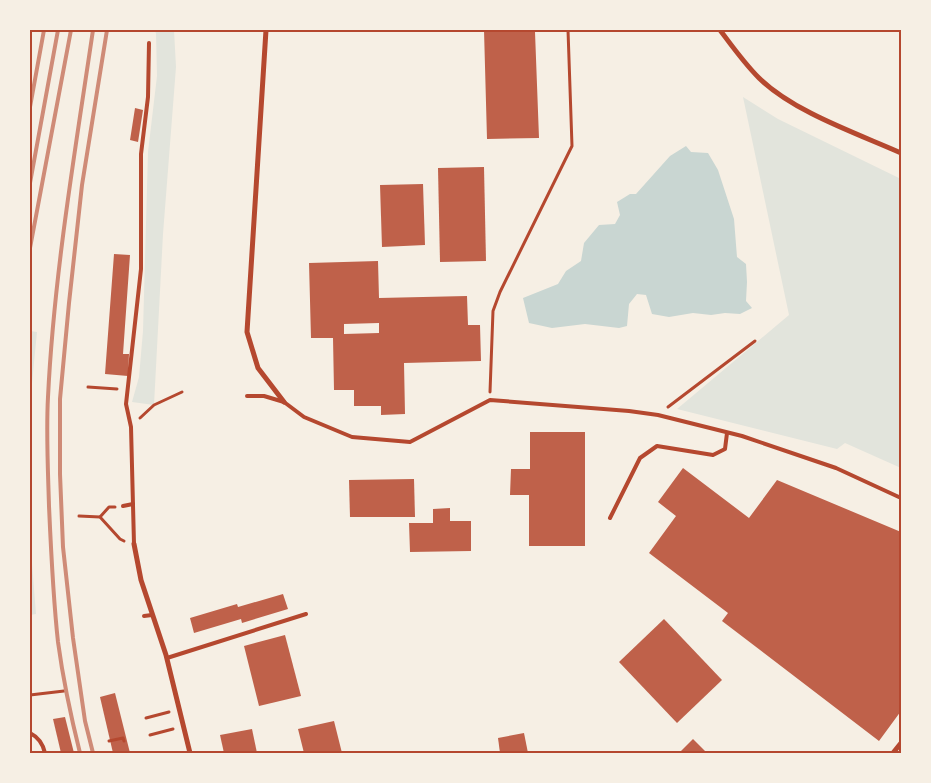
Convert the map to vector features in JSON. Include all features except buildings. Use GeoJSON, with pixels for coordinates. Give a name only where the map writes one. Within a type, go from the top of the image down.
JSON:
{"type":"FeatureCollection","features":[{"type":"Feature","properties":{"kind":"street"},"geometry":{"type":"LineString","coordinates":[[266,30],[246,332],[258,368],[284,402]]}},
{"type":"Feature","properties":{"kind":"street"},"geometry":{"type":"LineString","coordinates":[[720,30],[759,78],[784,98],[815,116],[901,153]]}},
{"type":"Feature","properties":{"kind":"street"},"geometry":{"type":"LineString","coordinates":[[134,544],[141,580],[166,658],[190,753]]}},
{"type":"Feature","properties":{"kind":"street"},"geometry":{"type":"LineString","coordinates":[[893,753],[901,743]]}},
{"type":"Feature","properties":{"kind":"lane"},"geometry":{"type":"LineString","coordinates":[[134,544],[131,427],[126,404],[141,268],[141,154],[148,97],[149,43]]}},
{"type":"Feature","properties":{"kind":"lane"},"geometry":{"type":"LineString","coordinates":[[247,396],[264,396],[284,402],[304,417],[352,437],[410,442],[490,400],[658,415],[742,436],[836,468],[901,498]]}},
{"type":"Feature","properties":{"kind":"lane"},"geometry":{"type":"LineString","coordinates":[[610,518],[640,458],[657,446],[713,455],[725,450],[727,432]]}},
{"type":"Feature","properties":{"kind":"lane"},"geometry":{"type":"LineString","coordinates":[[123,506],[133,504]]}},
{"type":"Feature","properties":{"kind":"lane"},"geometry":{"type":"LineString","coordinates":[[166,658],[306,614]]}},
{"type":"Feature","properties":{"kind":"lane"},"geometry":{"type":"LineString","coordinates":[[144,616],[152,615]]}},
{"type":"Feature","properties":{"kind":"lane"},"geometry":{"type":"LineString","coordinates":[[30,733],[36,736],[45,753]]}},
{"type":"Feature","properties":{"kind":"path"},"geometry":{"type":"LineString","coordinates":[[490,400],[493,311],[500,292],[572,146],[568,30]]}},
{"type":"Feature","properties":{"kind":"path"},"geometry":{"type":"LineString","coordinates":[[658,415],[755,341]]}},
{"type":"Feature","properties":{"kind":"path"},"geometry":{"type":"LineString","coordinates":[[88,386],[128,390]]}},
{"type":"Feature","properties":{"kind":"path"},"geometry":{"type":"LineString","coordinates":[[131,427],[154,405],[182,392]]}},
{"type":"Feature","properties":{"kind":"path"},"geometry":{"type":"LineString","coordinates":[[100,517],[109,507],[123,506]]}},
{"type":"Feature","properties":{"kind":"path"},"geometry":{"type":"LineString","coordinates":[[79,516],[100,517],[120,539],[134,544]]}},
{"type":"Feature","properties":{"kind":"path"},"geometry":{"type":"LineString","coordinates":[[30,695],[64,691]]}},
{"type":"Feature","properties":{"kind":"path"},"geometry":{"type":"LineString","coordinates":[[146,718],[179,709]]}},
{"type":"Feature","properties":{"kind":"path"},"geometry":{"type":"LineString","coordinates":[[150,735],[184,726]]}},
{"type":"Feature","properties":{"kind":"path"},"geometry":{"type":"LineString","coordinates":[[109,741],[123,738],[124,741]]}},
{"type":"Feature","properties":{"kind":"shaded area"},"geometry":{"type":"Polygon","coordinates":[[[154,30],[174,30],[176,67],[163,234],[154,405],[132,402],[139,377],[143,331],[148,152],[157,76],[156,33],[154,30]]]}},
{"type":"Feature","properties":{"kind":"shaded area"},"geometry":{"type":"Polygon","coordinates":[[[743,97],[778,119],[901,179],[901,468],[845,443],[837,449],[677,409],[789,315],[743,97]]]}},
{"type":"Feature","properties":{"kind":"shaded area"},"geometry":{"type":"Polygon","coordinates":[[[686,146],[691,152],[708,153],[718,170],[734,219],[737,257],[746,264],[746,301],[752,308],[740,314],[725,313],[711,315],[693,313],[669,317],[652,314],[646,295],[637,294],[629,304],[627,326],[619,328],[585,324],[552,328],[529,323],[523,298],[558,284],[566,271],[581,261],[584,243],[599,225],[615,224],[620,215],[617,202],[630,194],[636,194],[670,156],[686,146]]]}},
{"type":"Feature","properties":{"kind":"shaded area"},"geometry":{"type":"Polygon","coordinates":[[[30,331],[37,332],[30,404],[30,331]]]}},
{"type":"Feature","properties":{"kind":"shaded area"},"geometry":{"type":"Polygon","coordinates":[[[30,538],[36,614],[30,615],[30,538]]]}},
{"type":"Feature","properties":{"kind":"railway"},"geometry":{"type":"LineString","coordinates":[[30,107],[44,30]]}},
{"type":"Feature","properties":{"kind":"railway"},"geometry":{"type":"LineString","coordinates":[[30,183],[58,30]]}},
{"type":"Feature","properties":{"kind":"railway"},"geometry":{"type":"LineString","coordinates":[[30,248],[71,30]]}},
{"type":"Feature","properties":{"kind":"railway"},"geometry":{"type":"LineString","coordinates":[[80,753],[70,712],[56,625],[52,574],[47,424],[51,351],[60,259],[93,30]]}},
{"type":"Feature","properties":{"kind":"railway"},"geometry":{"type":"LineString","coordinates":[[93,753],[85,721],[63,547],[60,474],[60,399],[82,185],[107,30]]}}]}
